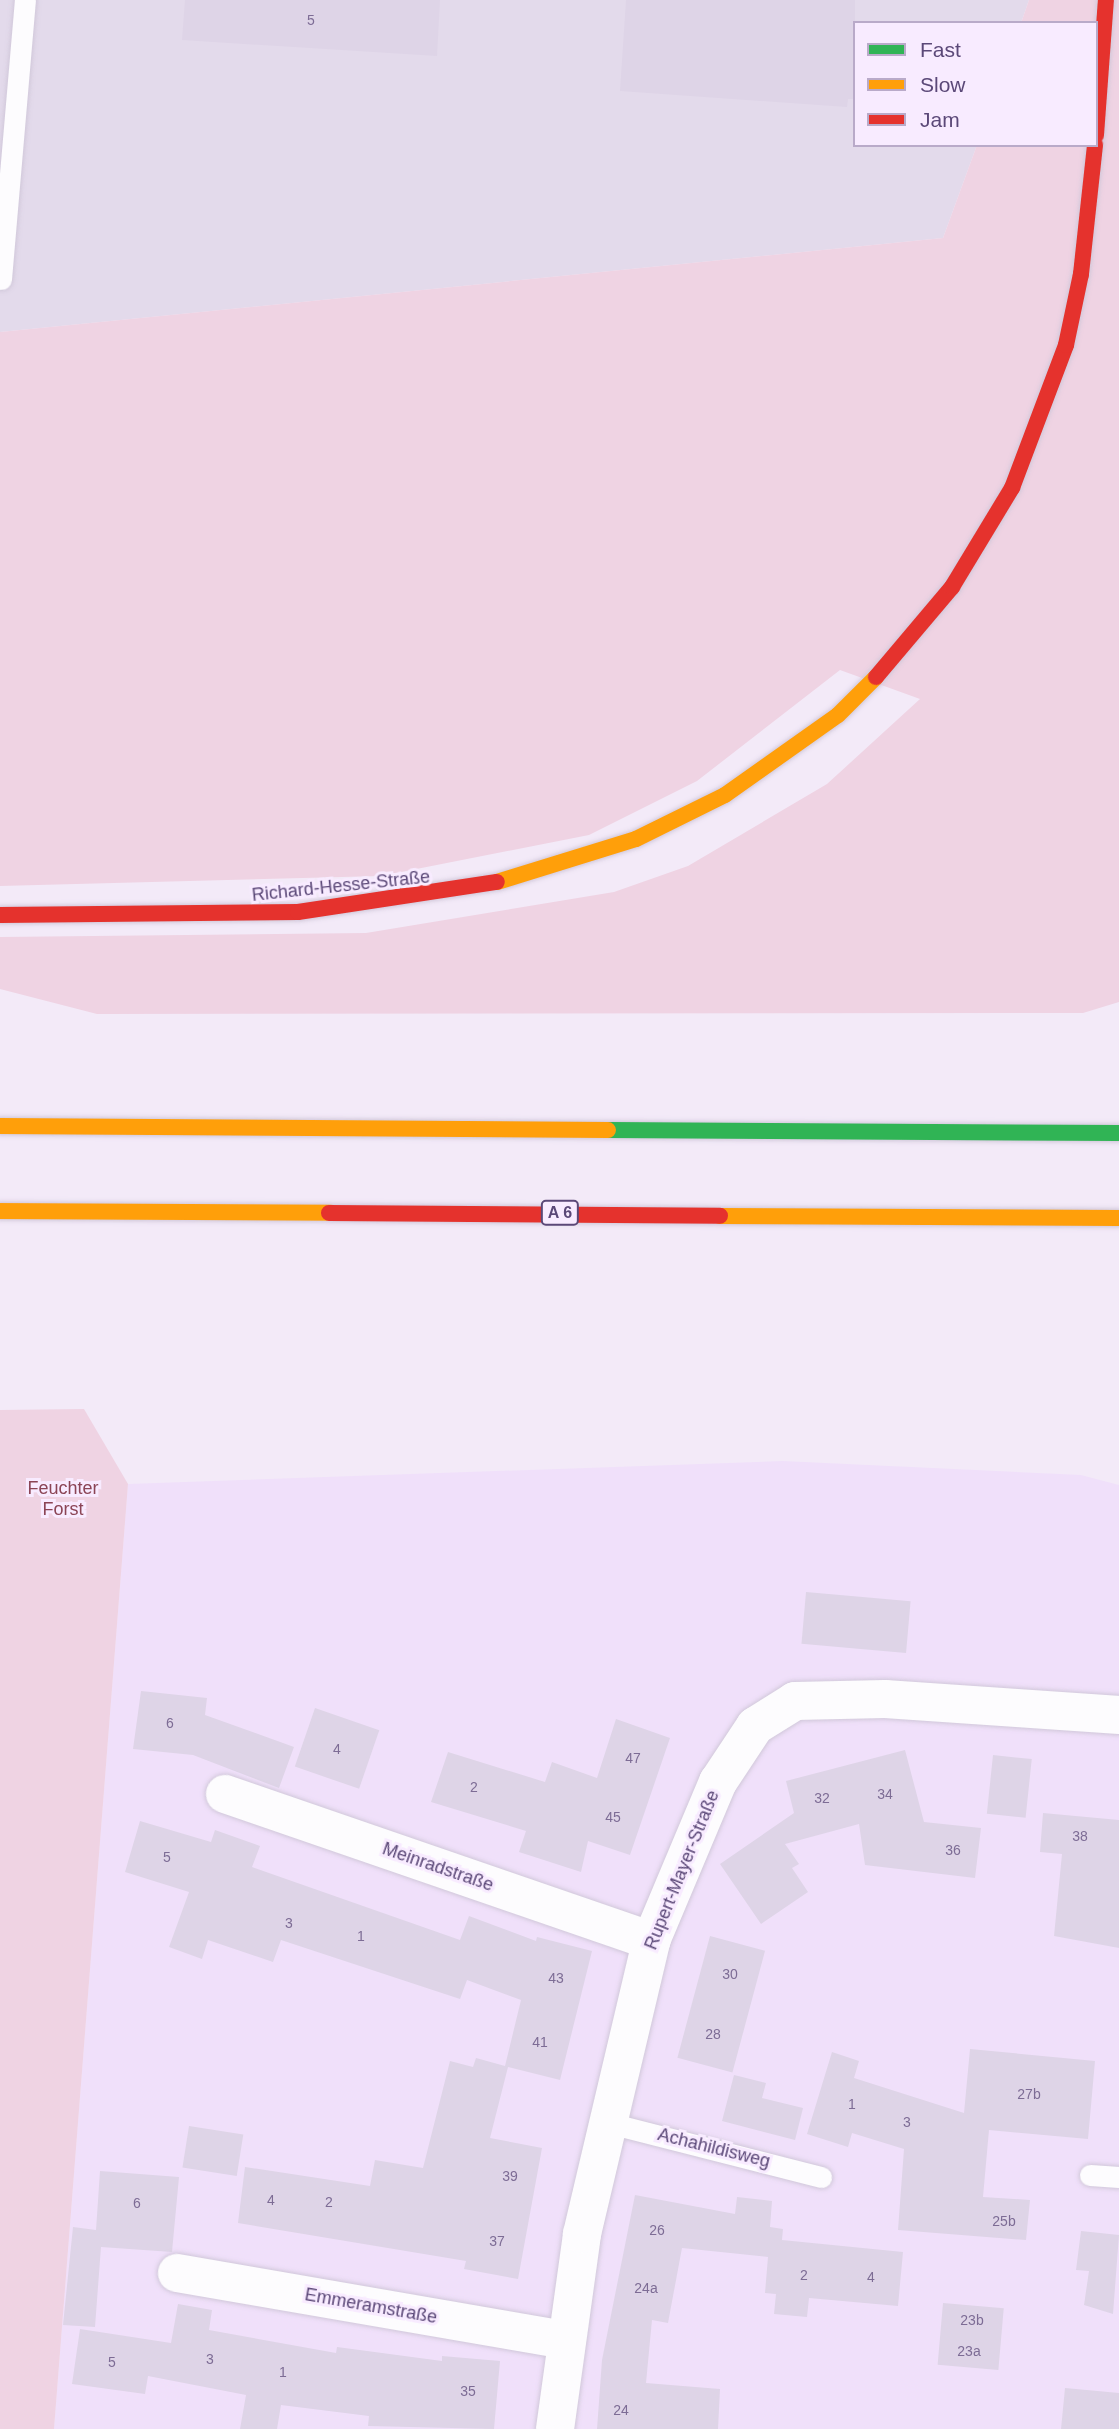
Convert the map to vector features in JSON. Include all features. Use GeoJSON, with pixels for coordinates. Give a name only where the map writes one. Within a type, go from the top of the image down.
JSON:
{"type":"FeatureCollection","features":[{"type":"Feature","properties":{"kind":"main road"},"geometry":{"type":"LineString","coordinates":[[1098,108],[1106,0]]}},
{"type":"Feature","properties":{"kind":"main road","name":"Richard-Hesse-Straße"},"geometry":{"type":"LineString","coordinates":[[0,915],[298,912],[479,888],[636,839],[725,795],[781,759],[838,715],[901,651],[952,587],[1012,488],[1066,345],[1081,274],[1095,147]]}},
{"type":"Feature","properties":{"kind":"main road"},"geometry":{"type":"LineString","coordinates":[[1025,1132],[1092,1116]]}},
{"type":"Feature","properties":{"kind":"main road"},"geometry":{"type":"LineString","coordinates":[[0,1126],[1119,1133]]}},
{"type":"Feature","properties":{"kind":"main road","name":"A 6"},"geometry":{"type":"LineString","coordinates":[[0,1211],[1119,1218]]}},
{"type":"Feature","properties":{"kind":"street","name":"Rupert-Mayer-Straße"},"geometry":{"type":"LineString","coordinates":[[555,2429],[565,2340],[605,2122],[651,1941],[718,1782],[755,1726],[795,1701],[885,1699],[1119,1716]]}},
{"type":"Feature","properties":{"kind":"street","name":"Meinradstraße"},"geometry":{"type":"LineString","coordinates":[[225,1794],[651,1941]]}},
{"type":"Feature","properties":{"kind":"street","name":"Emmeramstraße"},"geometry":{"type":"LineString","coordinates":[[177,2273],[565,2340]]}},
{"type":"Feature","properties":{"kind":"lane"},"geometry":{"type":"LineString","coordinates":[[1,279],[25,0]]}},
{"type":"Feature","properties":{"kind":"lane","name":"Achahildisweg"},"geometry":{"type":"LineString","coordinates":[[605,2122],[821,2177]]}},
{"type":"Feature","properties":{"kind":"lane"},"geometry":{"type":"LineString","coordinates":[[1090,2175],[1119,2177]]}},
{"type":"Feature","properties":{"kind":"shaded area"},"geometry":{"type":"Polygon","coordinates":[[[0,0],[1029,0],[1022,21],[853,21],[853,147],[976,147],[943,238],[0,332],[0,0]]]}},
{"type":"Feature","properties":{"kind":"shaded area"},"geometry":{"type":"Polygon","coordinates":[[[783,1461],[1081,1475],[1119,1485],[1119,2429],[54,2429],[128,1484],[783,1461]]]}},
{"type":"Feature","properties":{"kind":"green space"},"geometry":{"type":"Polygon","coordinates":[[[1029,0],[1119,0],[1119,1002],[1083,1013],[97,1014],[0,989],[0,937],[366,933],[614,892],[688,866],[827,784],[920,699],[840,670],[697,781],[589,835],[381,876],[0,886],[0,332],[943,238],[976,147],[1098,147],[1098,21],[1022,21],[1029,0]]]}},
{"type":"Feature","properties":{"kind":"green space","name":"Feuchter Forst"},"geometry":{"type":"Polygon","coordinates":[[[84,1409],[128,1484],[54,2429],[0,2429],[0,1410],[84,1409]]]}},
{"type":"Feature","properties":{"kind":"building"},"geometry":{"type":"Polygon","coordinates":[[[185,0],[440,0],[437,56],[182,40],[185,0]]]}},
{"type":"Feature","properties":{"kind":"building"},"geometry":{"type":"Polygon","coordinates":[[[626,0],[855,0],[853,99],[848,99],[847,107],[620,91],[626,0]]]}},
{"type":"Feature","properties":{"kind":"building"},"geometry":{"type":"Polygon","coordinates":[[[806,1592],[911,1601],[906,1653],[801,1644],[806,1592]]]}},
{"type":"Feature","properties":{"kind":"building"},"geometry":{"type":"Polygon","coordinates":[[[141,1691],[207,1698],[205,1715],[294,1747],[279,1788],[193,1755],[133,1749],[141,1691]]]}},
{"type":"Feature","properties":{"kind":"building"},"geometry":{"type":"Polygon","coordinates":[[[315,1708],[379,1730],[359,1789],[295,1767],[315,1708]]]}},
{"type":"Feature","properties":{"kind":"building"},"geometry":{"type":"Polygon","coordinates":[[[616,1719],[670,1738],[630,1855],[588,1841],[581,1872],[519,1852],[526,1831],[431,1802],[448,1752],[545,1782],[552,1762],[597,1778],[616,1719]]]}},
{"type":"Feature","properties":{"kind":"building"},"geometry":{"type":"Polygon","coordinates":[[[905,1750],[924,1822],[981,1828],[975,1878],[865,1865],[859,1824],[785,1844],[799,1864],[792,1868],[808,1892],[761,1924],[720,1864],[794,1813],[786,1781],[905,1750]]]}},
{"type":"Feature","properties":{"kind":"building"},"geometry":{"type":"Polygon","coordinates":[[[993,1755],[1032,1759],[1026,1818],[987,1814],[993,1755]]]}},
{"type":"Feature","properties":{"kind":"building"},"geometry":{"type":"Polygon","coordinates":[[[1043,1813],[1119,1820],[1119,1948],[1054,1936],[1062,1854],[1040,1852],[1043,1813]]]}},
{"type":"Feature","properties":{"kind":"building"},"geometry":{"type":"Polygon","coordinates":[[[140,1821],[211,1842],[215,1830],[260,1846],[252,1867],[460,1940],[469,1916],[536,1941],[537,1937],[592,1951],[560,2080],[508,2067],[490,2138],[542,2148],[518,2279],[464,2269],[466,2261],[238,2223],[245,2167],[370,2186],[375,2160],[423,2168],[450,2061],[473,2067],[476,2058],[505,2066],[521,2000],[467,1980],[460,1999],[281,1940],[273,1962],[208,1940],[202,1959],[169,1947],[189,1892],[125,1872],[140,1821]]]}},
{"type":"Feature","properties":{"kind":"building"},"geometry":{"type":"Polygon","coordinates":[[[710,1936],[765,1951],[732,2072],[677,2058],[710,1936]]]}},
{"type":"Feature","properties":{"kind":"building"},"geometry":{"type":"Polygon","coordinates":[[[970,2049],[1095,2061],[1088,2139],[989,2130],[983,2197],[1030,2200],[1026,2240],[898,2230],[904,2149],[852,2133],[848,2147],[807,2134],[832,2052],[859,2061],[854,2078],[964,2113],[970,2049]]]}},
{"type":"Feature","properties":{"kind":"building"},"geometry":{"type":"Polygon","coordinates":[[[734,2075],[766,2083],[762,2098],[803,2108],[795,2140],[722,2121],[734,2075]]]}},
{"type":"Feature","properties":{"kind":"building"},"geometry":{"type":"Polygon","coordinates":[[[189,2126],[243,2135],[237,2176],[182,2167],[189,2126]]]}},
{"type":"Feature","properties":{"kind":"building"},"geometry":{"type":"Polygon","coordinates":[[[100,2171],[179,2177],[172,2252],[101,2247],[95,2327],[63,2325],[73,2227],[96,2230],[100,2171]]]}},
{"type":"Feature","properties":{"kind":"building"},"geometry":{"type":"Polygon","coordinates":[[[635,2195],[735,2214],[737,2197],[772,2201],[770,2227],[783,2229],[782,2240],[903,2252],[898,2306],[809,2298],[807,2317],[774,2314],[776,2294],[765,2293],[768,2257],[682,2248],[668,2323],[652,2320],[646,2383],[720,2389],[718,2429],[597,2429],[602,2360],[635,2195]]]}},
{"type":"Feature","properties":{"kind":"building"},"geometry":{"type":"Polygon","coordinates":[[[1081,2231],[1119,2235],[1113,2314],[1084,2305],[1089,2271],[1076,2270],[1081,2231]]]}},
{"type":"Feature","properties":{"kind":"building"},"geometry":{"type":"Polygon","coordinates":[[[943,2303],[1004,2308],[998,2370],[938,2365],[943,2303]]]}},
{"type":"Feature","properties":{"kind":"building"},"geometry":{"type":"Polygon","coordinates":[[[178,2304],[212,2310],[209,2330],[336,2353],[337,2347],[442,2361],[442,2356],[500,2361],[494,2429],[368,2426],[369,2416],[281,2405],[277,2429],[240,2429],[246,2395],[148,2376],[145,2394],[72,2384],[80,2329],[171,2343],[178,2304]]]}},
{"type":"Feature","properties":{"kind":"building"},"geometry":{"type":"Polygon","coordinates":[[[1065,2388],[1119,2393],[1119,2429],[1061,2429],[1065,2388]]]}},
{"type":"Feature","properties":{"kind":"traffic: fast"},"geometry":{"type":"LineString","coordinates":[[608,1130],[1119,1133]]}},
{"type":"Feature","properties":{"kind":"traffic: slow"},"geometry":{"type":"LineString","coordinates":[[497,882],[636,839],[725,795],[838,715],[876,677]]}},
{"type":"Feature","properties":{"kind":"traffic: slow"},"geometry":{"type":"LineString","coordinates":[[0,1126],[608,1130]]}},
{"type":"Feature","properties":{"kind":"traffic: slow"},"geometry":{"type":"LineString","coordinates":[[0,1211],[329,1213]]}},
{"type":"Feature","properties":{"kind":"traffic: slow"},"geometry":{"type":"LineString","coordinates":[[720,1216],[1119,1218]]}},
{"type":"Feature","properties":{"kind":"traffic: jam"},"geometry":{"type":"LineString","coordinates":[[1098,108],[1106,0]]}},
{"type":"Feature","properties":{"kind":"traffic: jam"},"geometry":{"type":"LineString","coordinates":[[876,677],[952,587],[1012,488],[1066,345],[1081,274],[1095,147]]}},
{"type":"Feature","properties":{"kind":"traffic: jam"},"geometry":{"type":"LineString","coordinates":[[0,915],[298,912],[497,882]]}},
{"type":"Feature","properties":{"kind":"traffic: jam"},"geometry":{"type":"LineString","coordinates":[[329,1213],[720,1216]]}}]}
